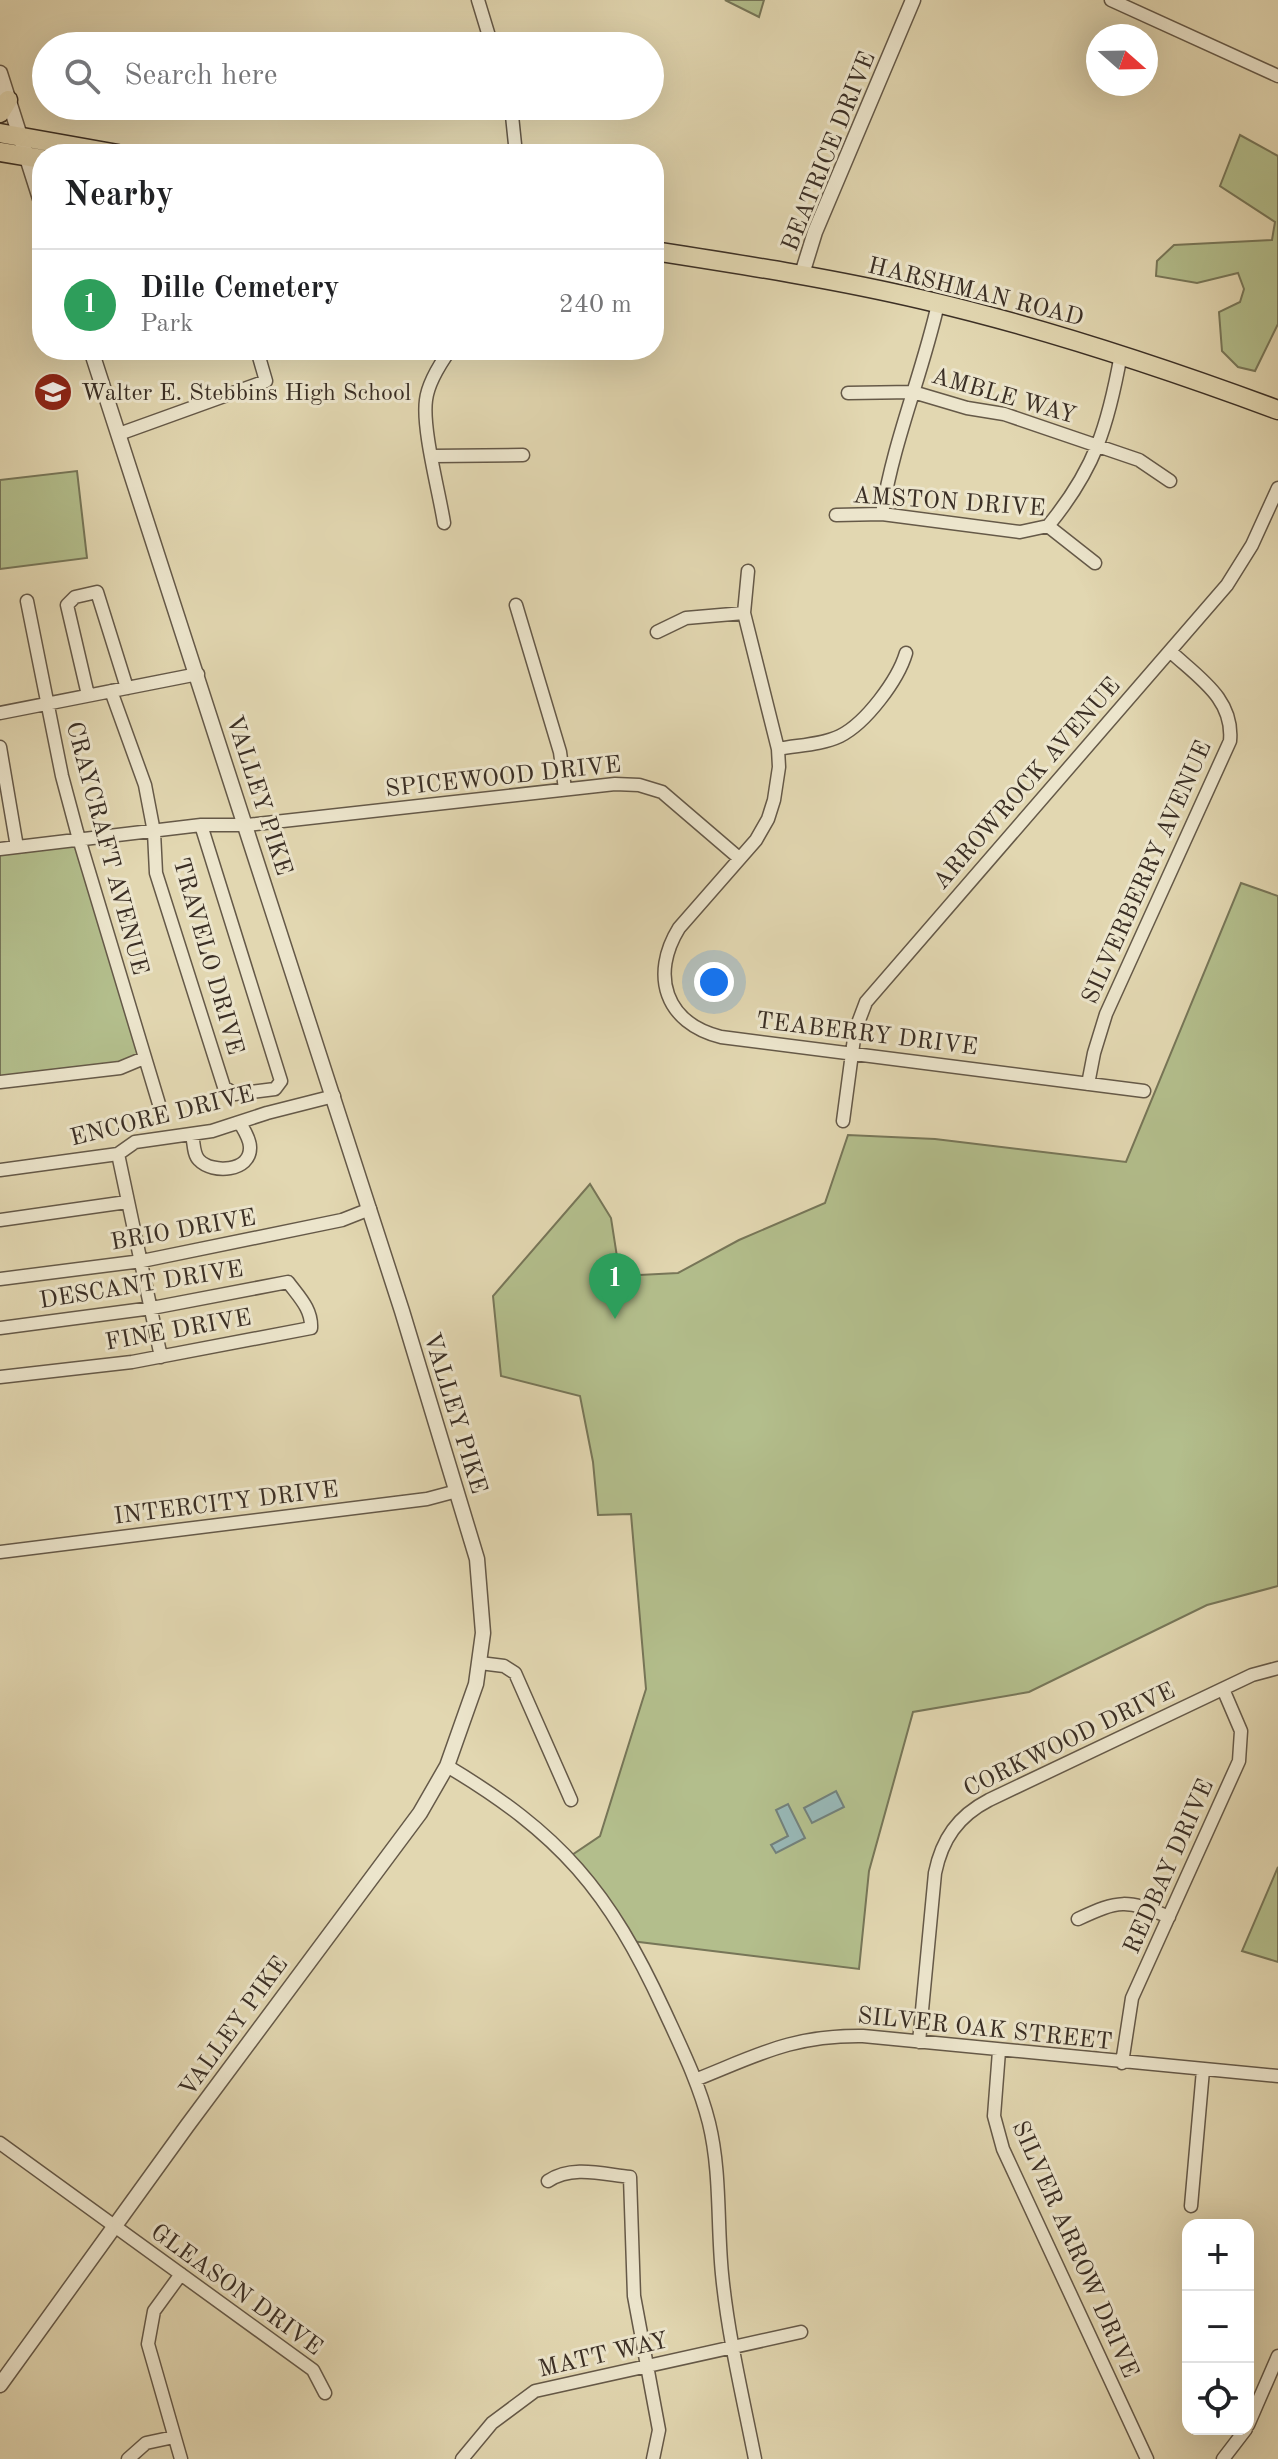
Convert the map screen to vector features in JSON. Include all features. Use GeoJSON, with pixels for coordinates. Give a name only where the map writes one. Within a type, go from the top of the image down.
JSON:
{"type":"FeatureCollection","features":[{"type":"Feature","properties":{"kind":"main road"},"geometry":{"type":"LineString","coordinates":[[0,133],[30,151]]}},
{"type":"Feature","properties":{"kind":"main road"},"geometry":{"type":"LineString","coordinates":[[0,152],[30,151]]}},
{"type":"Feature","properties":{"kind":"main road","name":"HARSHMAN ROAD"},"geometry":{"type":"LineString","coordinates":[[664,253],[802,274],[938,304],[1121,354],[1278,410]]}},
{"type":"Feature","properties":{"kind":"street"},"geometry":{"type":"LineString","coordinates":[[478,0],[488,32]]}},
{"type":"Feature","properties":{"kind":"street","name":"BEATRICE DRIVE"},"geometry":{"type":"LineString","coordinates":[[802,274],[815,232],[913,0]]}},
{"type":"Feature","properties":{"kind":"street"},"geometry":{"type":"LineString","coordinates":[[1111,0],[1278,76]]}},
{"type":"Feature","properties":{"kind":"street"},"geometry":{"type":"LineString","coordinates":[[0,73],[4,107],[30,151]]}},
{"type":"Feature","properties":{"kind":"street"},"geometry":{"type":"LineString","coordinates":[[512,120],[515,144]]}},
{"type":"Feature","properties":{"kind":"street"},"geometry":{"type":"LineString","coordinates":[[882,514],[889,467],[903,431],[938,304]]}},
{"type":"Feature","properties":{"kind":"street","name":"AMBLE WAY"},"geometry":{"type":"LineString","coordinates":[[1048,526],[1073,496],[1098,446],[1121,354]]}},
{"type":"Feature","properties":{"kind":"street","name":"VALLEY PIKE"},"geometry":{"type":"LineString","coordinates":[[0,2385],[341,1915],[420,1813],[447,1766],[469,1705],[480,1663],[483,1633],[480,1581],[457,1491],[334,1096],[94,360]]}},
{"type":"Feature","properties":{"kind":"street"},"geometry":{"type":"LineString","coordinates":[[119,434],[266,381],[260,360]]}},
{"type":"Feature","properties":{"kind":"street"},"geometry":{"type":"LineString","coordinates":[[443,360],[426,398],[426,418],[444,523]]}},
{"type":"Feature","properties":{"kind":"street","name":"AMBLE WAY"},"geometry":{"type":"LineString","coordinates":[[848,393],[913,392],[967,408],[1004,414],[1139,460],[1170,481]]}},
{"type":"Feature","properties":{"kind":"street"},"geometry":{"type":"LineString","coordinates":[[433,456],[523,455]]}},
{"type":"Feature","properties":{"kind":"street","name":"ARROWROCK AVENUE"},"geometry":{"type":"LineString","coordinates":[[843,1121],[859,1018],[874,991],[1171,652],[1240,566],[1278,488]]}},
{"type":"Feature","properties":{"kind":"street","name":"AMSTON DRIVE"},"geometry":{"type":"LineString","coordinates":[[836,515],[882,514],[1020,532],[1048,526],[1095,563]]}},
{"type":"Feature","properties":{"kind":"street"},"geometry":{"type":"LineString","coordinates":[[739,858],[756,840],[768,819],[777,784],[778,749],[744,613],[748,571]]}},
{"type":"Feature","properties":{"kind":"street"},"geometry":{"type":"LineString","coordinates":[[88,695],[67,605],[75,597],[97,592],[127,688]]}},
{"type":"Feature","properties":{"kind":"street","name":"CRAYCRAFT AVENUE"},"geometry":{"type":"LineString","coordinates":[[27,601],[62,776],[159,1104]]}},
{"type":"Feature","properties":{"kind":"street"},"geometry":{"type":"LineString","coordinates":[[516,605],[560,752],[565,789]]}},
{"type":"Feature","properties":{"kind":"street"},"geometry":{"type":"LineString","coordinates":[[657,632],[686,618],[744,613]]}},
{"type":"Feature","properties":{"kind":"street","name":"SILVERBERRY AVENUE"},"geometry":{"type":"LineString","coordinates":[[1088,1084],[1106,1014],[1230,741],[1230,721],[1222,702],[1171,652]]}},
{"type":"Feature","properties":{"kind":"street"},"geometry":{"type":"LineString","coordinates":[[778,749],[828,740],[848,731],[897,676],[906,653]]}},
{"type":"Feature","properties":{"kind":"street"},"geometry":{"type":"LineString","coordinates":[[0,713],[198,674]]}},
{"type":"Feature","properties":{"kind":"street","name":"TRAVELO DRIVE"},"geometry":{"type":"LineString","coordinates":[[111,691],[145,785],[154,832],[156,873],[224,1087],[235,1094],[275,1089],[281,1081],[201,825]]}},
{"type":"Feature","properties":{"kind":"street"},"geometry":{"type":"LineString","coordinates":[[0,747],[17,847]]}},
{"type":"Feature","properties":{"kind":"street","name":"SPICEWOOD DRIVE"},"geometry":{"type":"LineString","coordinates":[[0,849],[201,825],[247,825],[615,784],[639,785],[662,792],[739,858]]}},
{"type":"Feature","properties":{"kind":"street","name":"TEABERRY DRIVE"},"geometry":{"type":"LineString","coordinates":[[739,858],[671,941],[663,976],[672,1005],[687,1022],[710,1035],[1144,1091]]}},
{"type":"Feature","properties":{"kind":"street"},"geometry":{"type":"LineString","coordinates":[[0,1082],[120,1068],[144,1058]]}},
{"type":"Feature","properties":{"kind":"street","name":"ENCORE DRIVE"},"geometry":{"type":"LineString","coordinates":[[0,1170],[118,1154],[135,1142],[192,1135],[334,1096]]}},
{"type":"Feature","properties":{"kind":"street"},"geometry":{"type":"LineString","coordinates":[[192,1135],[196,1157],[201,1162],[215,1168],[229,1169],[245,1162],[250,1153],[251,1144],[240,1123]]}},
{"type":"Feature","properties":{"kind":"street"},"geometry":{"type":"LineString","coordinates":[[118,1154],[161,1357]]}},
{"type":"Feature","properties":{"kind":"street"},"geometry":{"type":"LineString","coordinates":[[0,1220],[127,1202]]}},
{"type":"Feature","properties":{"kind":"street","name":"BRIO DRIVE"},"geometry":{"type":"LineString","coordinates":[[0,1279],[142,1261],[342,1220],[370,1209]]}},
{"type":"Feature","properties":{"kind":"street","name":"DESCANT DRIVE"},"geometry":{"type":"LineString","coordinates":[[0,1328],[152,1308],[288,1282]]}},
{"type":"Feature","properties":{"kind":"street","name":"FINE DRIVE"},"geometry":{"type":"LineString","coordinates":[[0,1377],[161,1357],[311,1328],[308,1311],[288,1282]]}},
{"type":"Feature","properties":{"kind":"street","name":"INTERCITY DRIVE"},"geometry":{"type":"LineString","coordinates":[[0,1552],[427,1499],[457,1491]]}},
{"type":"Feature","properties":{"kind":"street"},"geometry":{"type":"LineString","coordinates":[[480,1663],[504,1666],[515,1673],[571,1800]]}},
{"type":"Feature","properties":{"kind":"street","name":"CORKWOOD DRIVE"},"geometry":{"type":"LineString","coordinates":[[919,2042],[935,1873],[943,1845],[957,1823],[989,1800],[1252,1675],[1278,1668]]}},
{"type":"Feature","properties":{"kind":"street","name":"REDBAY DRIVE"},"geometry":{"type":"LineString","coordinates":[[1122,2063],[1132,1998],[1242,1751],[1241,1731],[1223,1689]]}},
{"type":"Feature","properties":{"kind":"street"},"geometry":{"type":"LineString","coordinates":[[447,1766],[486,1789],[534,1825],[569,1857],[603,1899],[644,1967],[695,2080],[710,2124],[714,2147],[721,2271],[755,2459]]}},
{"type":"Feature","properties":{"kind":"street"},"geometry":{"type":"LineString","coordinates":[[1078,1919],[1105,1906],[1130,1903],[1169,1917]]}},
{"type":"Feature","properties":{"kind":"street","name":"SILVER OAK STREET"},"geometry":{"type":"LineString","coordinates":[[695,2080],[752,2055],[813,2038],[863,2036],[1278,2076]]}},
{"type":"Feature","properties":{"kind":"street","name":"SILVER ARROW DRIVE"},"geometry":{"type":"LineString","coordinates":[[999,2051],[994,2116],[1003,2149],[1147,2459]]}},
{"type":"Feature","properties":{"kind":"street"},"geometry":{"type":"LineString","coordinates":[[1191,2206],[1203,2070]]}},
{"type":"Feature","properties":{"kind":"street","name":"GLEASON DRIVE"},"geometry":{"type":"LineString","coordinates":[[0,2143],[313,2370],[325,2393]]}},
{"type":"Feature","properties":{"kind":"street"},"geometry":{"type":"LineString","coordinates":[[548,2181],[561,2172],[575,2171],[630,2177],[631,2266],[637,2323],[659,2430],[653,2459]]}},
{"type":"Feature","properties":{"kind":"street"},"geometry":{"type":"LineString","coordinates":[[181,2274],[154,2311],[148,2344],[181,2459]]}},
{"type":"Feature","properties":{"kind":"street","name":"MATT WAY"},"geometry":{"type":"LineString","coordinates":[[462,2459],[492,2423],[535,2391],[801,2332]]}},
{"type":"Feature","properties":{"kind":"street"},"geometry":{"type":"LineString","coordinates":[[1254,2411],[1278,2356]]}},
{"type":"Feature","properties":{"kind":"street"},"geometry":{"type":"LineString","coordinates":[[1223,2459],[1241,2435]]}},
{"type":"Feature","properties":{"kind":"street"},"geometry":{"type":"LineString","coordinates":[[128,2459],[146,2443],[174,2437]]}},
{"type":"Feature","properties":{"kind":"green space"},"geometry":{"type":"Polygon","coordinates":[[[725,0],[764,0],[759,17],[725,0]]]}},
{"type":"Feature","properties":{"kind":"green space"},"geometry":{"type":"Polygon","coordinates":[[[1240,135],[1278,156],[1278,324],[1255,371],[1238,367],[1222,351],[1219,312],[1240,302],[1244,289],[1238,273],[1197,283],[1156,276],[1157,261],[1174,245],[1272,240],[1275,222],[1220,186],[1240,135]]]}},
{"type":"Feature","properties":{"kind":"green space"},"geometry":{"type":"Polygon","coordinates":[[[77,471],[87,558],[0,569],[0,480],[77,471]]]}},
{"type":"Feature","properties":{"kind":"green space"},"geometry":{"type":"Polygon","coordinates":[[[80,840],[144,1058],[0,1082],[0,849],[80,840]]]}},
{"type":"Feature","properties":{"kind":"green space"},"geometry":{"type":"Polygon","coordinates":[[[1241,883],[1278,896],[1278,1586],[1207,1605],[1029,1692],[913,1712],[869,1871],[859,1969],[631,1941],[569,1857],[600,1836],[646,1689],[631,1514],[598,1515],[593,1462],[580,1396],[501,1376],[493,1296],[590,1184],[611,1218],[620,1276],[678,1273],[739,1240],[825,1203],[848,1135],[935,1139],[1126,1162],[1241,883]]]}},
{"type":"Feature","properties":{"kind":"green space"},"geometry":{"type":"Polygon","coordinates":[[[1278,1867],[1278,1962],[1242,1951],[1278,1867]]]}},
{"type":"Feature","properties":{"kind":"water"},"geometry":{"type":"Polygon","coordinates":[[[836,1791],[844,1807],[812,1823],[804,1808],[836,1791]]]}},
{"type":"Feature","properties":{"kind":"water"},"geometry":{"type":"Polygon","coordinates":[[[788,1804],[805,1838],[776,1853],[771,1845],[788,1836],[776,1810],[788,1804]]]}},
{"type":"Feature","properties":{"kind":"place","name":"Walter E. Stebbins High School"},"geometry":{"type":"Point","coordinates":[53,392]}},
{"type":"Feature","properties":{"kind":"place","name":"Dille Cemetery"},"geometry":{"type":"Point","coordinates":[615,1319]}}]}
